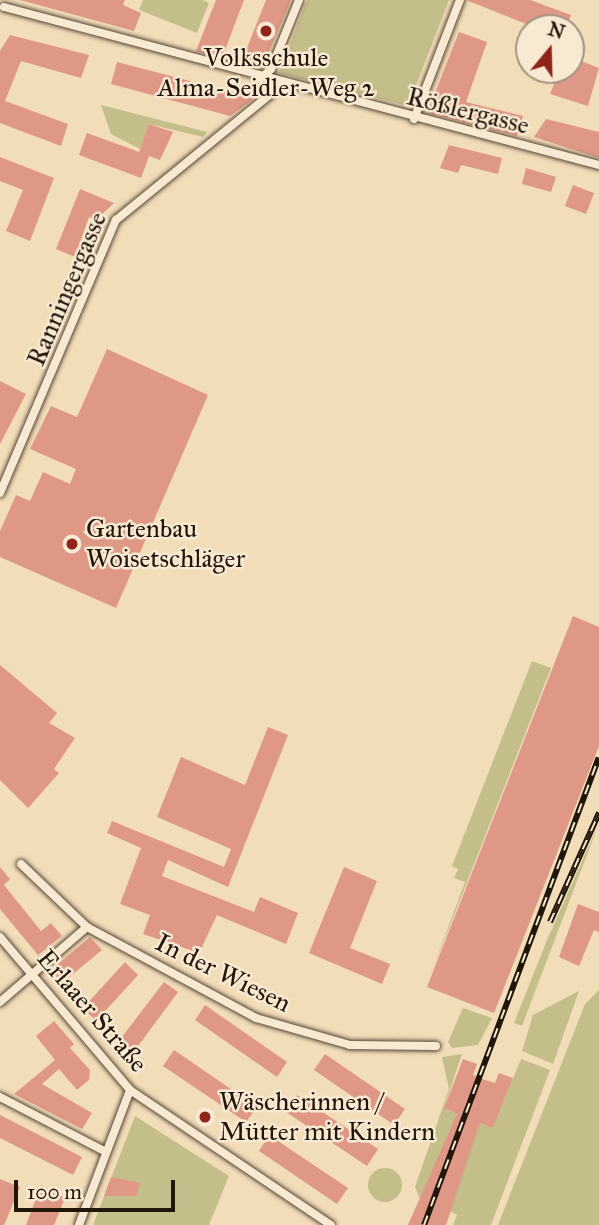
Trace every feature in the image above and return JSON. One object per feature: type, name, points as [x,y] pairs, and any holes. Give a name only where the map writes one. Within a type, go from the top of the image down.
[{"type":"street","points":[[260,79],[271,69],[299,0]]},
{"type":"street","points":[[414,119],[460,0]]},
{"type":"street","name":"Rößlergasse","points":[[3,6],[260,79],[599,165]]},
{"type":"street","name":"Ranningergasse","points":[[0,493],[116,220],[283,84]]},
{"type":"street","name":"In der Wiesen","points":[[21,863],[87,928],[264,1021],[350,1045],[436,1046]]},
{"type":"street","points":[[0,1002],[87,928]]},
{"type":"street","name":"Erlaaer Straße","points":[[0,937],[130,1090],[331,1225]]},
{"type":"street","points":[[79,1225],[130,1090]]},
{"type":"street","points":[[0,1097],[106,1152]]},
{"type":"shaded area","points":[[143,0],[203,0],[209,3],[197,33],[139,10]]},
{"type":"shaded area","points":[[307,0],[449,0],[408,106],[279,73]]},
{"type":"shaded area","points":[[101,105],[207,132],[203,137],[149,124],[140,149],[111,134]]},
{"type":"shaded area","points":[[532,661],[551,668],[429,979],[465,882],[454,878],[458,869],[452,866]]},
{"type":"shaded area","points":[[599,823],[522,1026],[514,1023],[547,940]]},
{"type":"shaded area","points":[[599,990],[599,1225],[498,1225],[585,1004]]},
{"type":"shaded area","points":[[579,991],[553,1064],[522,1051],[533,1015]]},
{"type":"shaded area","points":[[463,1008],[492,1018],[478,1045],[452,1048],[448,1042]]},
{"type":"shaded area","points":[[462,1054],[444,1108],[457,1114],[422,1204],[415,1187],[449,1089],[442,1057]]},
{"type":"shaded area","points":[[521,1059],[550,1070],[491,1225],[453,1225],[457,1215],[447,1210],[480,1123],[493,1127]]},
{"type":"shaded area","points":[[135,1116],[229,1176],[209,1225],[93,1225]]},
{"type":"shaded area","points":[[385,1168],[397,1173],[402,1185],[397,1197],[385,1202],[373,1197],[368,1185],[373,1173]]},
{"type":"building","points":[[20,0],[125,0],[123,5],[141,13],[134,31]]},
{"type":"building","points":[[216,0],[244,0],[222,58],[196,51]]},
{"type":"building","name":"Volksschule Alma-Seidler-Weg 2","points":[[266,0],[291,0],[262,68],[241,63]]},
{"type":"building","points":[[466,0],[530,0],[568,14],[515,14],[515,20]]},
{"type":"building","points":[[459,32],[487,42],[466,102],[523,116],[517,136],[427,113]]},
{"type":"building","points":[[10,35],[89,55],[81,78],[21,61],[5,101],[68,124],[61,146],[0,123],[0,51]]},
{"type":"building","points":[[117,62],[255,98],[230,116],[111,84]]},
{"type":"building","points":[[585,62],[599,68],[588,106],[550,94],[554,84],[585,84]]},
{"type":"building","points":[[546,119],[599,132],[599,158],[534,137]]},
{"type":"building","points":[[149,124],[173,132],[160,160],[149,156],[141,178],[79,155],[87,133],[139,152]]},
{"type":"building","points":[[449,145],[502,158],[498,174],[461,165],[458,173],[440,168]]},
{"type":"building","points":[[0,157],[54,178],[30,241],[6,231],[23,190],[0,181]]},
{"type":"building","points":[[526,168],[556,177],[551,192],[522,184]]},
{"type":"building","points":[[573,185],[594,193],[586,214],[565,206]]},
{"type":"building","points":[[80,189],[114,203],[96,220],[89,217],[75,257],[56,249]]},
{"type":"building","points":[[107,349],[208,395],[116,608],[0,557],[0,531],[16,495],[30,501],[43,472],[70,484],[76,469],[30,449],[51,406],[77,417]]},
{"type":"building","points":[[0,381],[26,394],[0,444]]},
{"type":"building","points":[[573,616],[599,627],[599,746],[494,1013],[427,987]]},
{"type":"building","points":[[0,665],[57,713],[49,723],[75,738],[54,769],[59,773],[28,808],[0,780]]},
{"type":"building","points":[[268,727],[288,735],[228,887],[168,860],[162,876],[254,912],[260,897],[298,913],[286,944],[217,915],[199,953],[143,934],[150,915],[120,904],[141,848],[107,833],[112,821],[224,867],[231,849],[157,817],[181,757],[245,785]]},
{"type":"building","points":[[0,867],[10,879],[4,885],[41,931],[51,923],[62,936],[38,955],[0,909]]},
{"type":"building","points":[[344,867],[377,881],[350,948],[390,964],[382,984],[309,953]]},
{"type":"building","points":[[578,904],[599,912],[599,932],[594,930],[579,966],[559,957]]},
{"type":"building","points":[[90,937],[102,950],[62,983],[51,970]]},
{"type":"building","points":[[125,962],[138,975],[96,1021],[83,1008]]},
{"type":"building","points":[[164,982],[178,992],[130,1057],[115,1046]]},
{"type":"building","points":[[205,1005],[287,1062],[277,1077],[195,1020]]},
{"type":"building","points":[[54,1021],[74,1044],[70,1048],[90,1070],[89,1080],[77,1090],[59,1069],[42,1084],[92,1113],[82,1129],[14,1094],[55,1060],[36,1036]]},
{"type":"building","points":[[174,1050],[257,1107],[246,1122],[163,1066]]},
{"type":"building","points":[[325,1054],[405,1109],[394,1125],[314,1070]]},
{"type":"building","points":[[463,1059],[477,1064],[473,1075],[479,1078],[495,1083],[499,1073],[513,1078],[493,1128],[480,1123],[446,1225],[408,1225],[457,1114],[444,1108]]},
{"type":"building","points":[[297,1095],[378,1149],[367,1166],[286,1112]]},
{"type":"building","points":[[0,1115],[82,1157],[73,1175],[0,1138]]},
{"type":"building","points":[[269,1135],[348,1188],[337,1204],[259,1151]]},
{"type":"building","points":[[111,1177],[140,1183],[136,1196],[104,1196]]},
{"type":"building","points":[[0,1179],[20,1187],[4,1225],[0,1225]]},
{"type":"building","points":[[41,1185],[65,1198],[54,1225],[26,1225]]},
{"type":"railway","points":[[424,1225],[599,758]]},
{"type":"railway","points":[[550,922],[599,813]]},
{"type":"place","name":"Volksschule Alma-Seidler-Weg 2","points":[[266,31]]},
{"type":"place","name":"Gartenbau Woisetschläger","points":[[72,544]]},
{"type":"place","name":"Wäscherinnen / Mütter mit Kindern","points":[[205,1117]]}]
